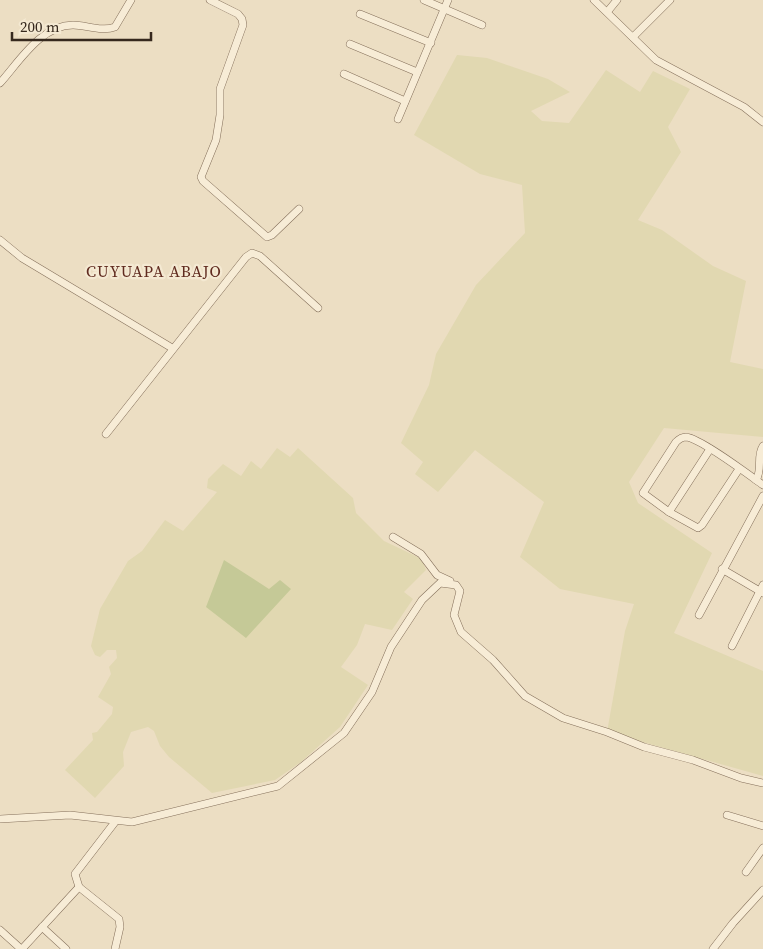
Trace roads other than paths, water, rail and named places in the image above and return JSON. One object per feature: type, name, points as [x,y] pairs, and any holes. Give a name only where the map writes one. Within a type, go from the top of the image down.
[{"type":"street","points":[[0,83],[49,32],[70,25],[111,29],[118,24],[132,0]]},
{"type":"street","points":[[210,0],[238,14],[242,19],[242,25],[220,90],[220,115],[216,140],[201,177],[203,182],[268,237],[299,210]]},
{"type":"street","points":[[424,0],[482,25]]},
{"type":"street","points":[[398,119],[448,0]]},
{"type":"street","points":[[594,0],[608,11],[662,64],[744,107],[763,122]]},
{"type":"street","points":[[608,11],[617,0]]},
{"type":"street","points":[[633,37],[670,0]]},
{"type":"street","points":[[360,14],[394,30],[431,43]]},
{"type":"street","points":[[350,44],[417,72]]},
{"type":"street","points":[[344,74],[405,101]]},
{"type":"street","points":[[0,240],[22,258],[172,348]]},
{"type":"street","points":[[106,434],[172,348],[246,257],[252,253],[260,256],[318,308]]},
{"type":"street","points":[[739,469],[698,528],[670,512],[643,493],[681,438],[694,439],[760,482]]},
{"type":"street","points":[[760,482],[760,452],[763,446]]},
{"type":"street","points":[[670,512],[710,449]]},
{"type":"street","points":[[699,615],[722,569],[763,496]]},
{"type":"street","points":[[393,537],[421,554],[437,575],[452,583],[460,591],[454,616],[463,635],[493,660],[525,696],[563,718],[607,732],[644,747],[694,760],[742,778],[763,783]]},
{"type":"street","points":[[722,569],[762,590],[732,646]]},
{"type":"street","points":[[0,819],[70,815],[115,822],[142,820],[244,792],[270,788],[285,781],[344,733],[372,692],[391,647],[417,607],[436,586],[452,583]]},
{"type":"street","points":[[727,815],[763,826]]},
{"type":"street","points":[[115,822],[78,867],[76,874],[79,887],[119,919],[120,927],[115,949]]},
{"type":"street","points":[[746,872],[763,848]]},
{"type":"street","points":[[0,930],[21,949],[79,887]]},
{"type":"street","points":[[714,949],[733,923],[763,890]]},
{"type":"street","points":[[42,927],[66,949]]},
{"type":"district","name":"CUYUAPA ABAJO","points":[[154,271]]}]
